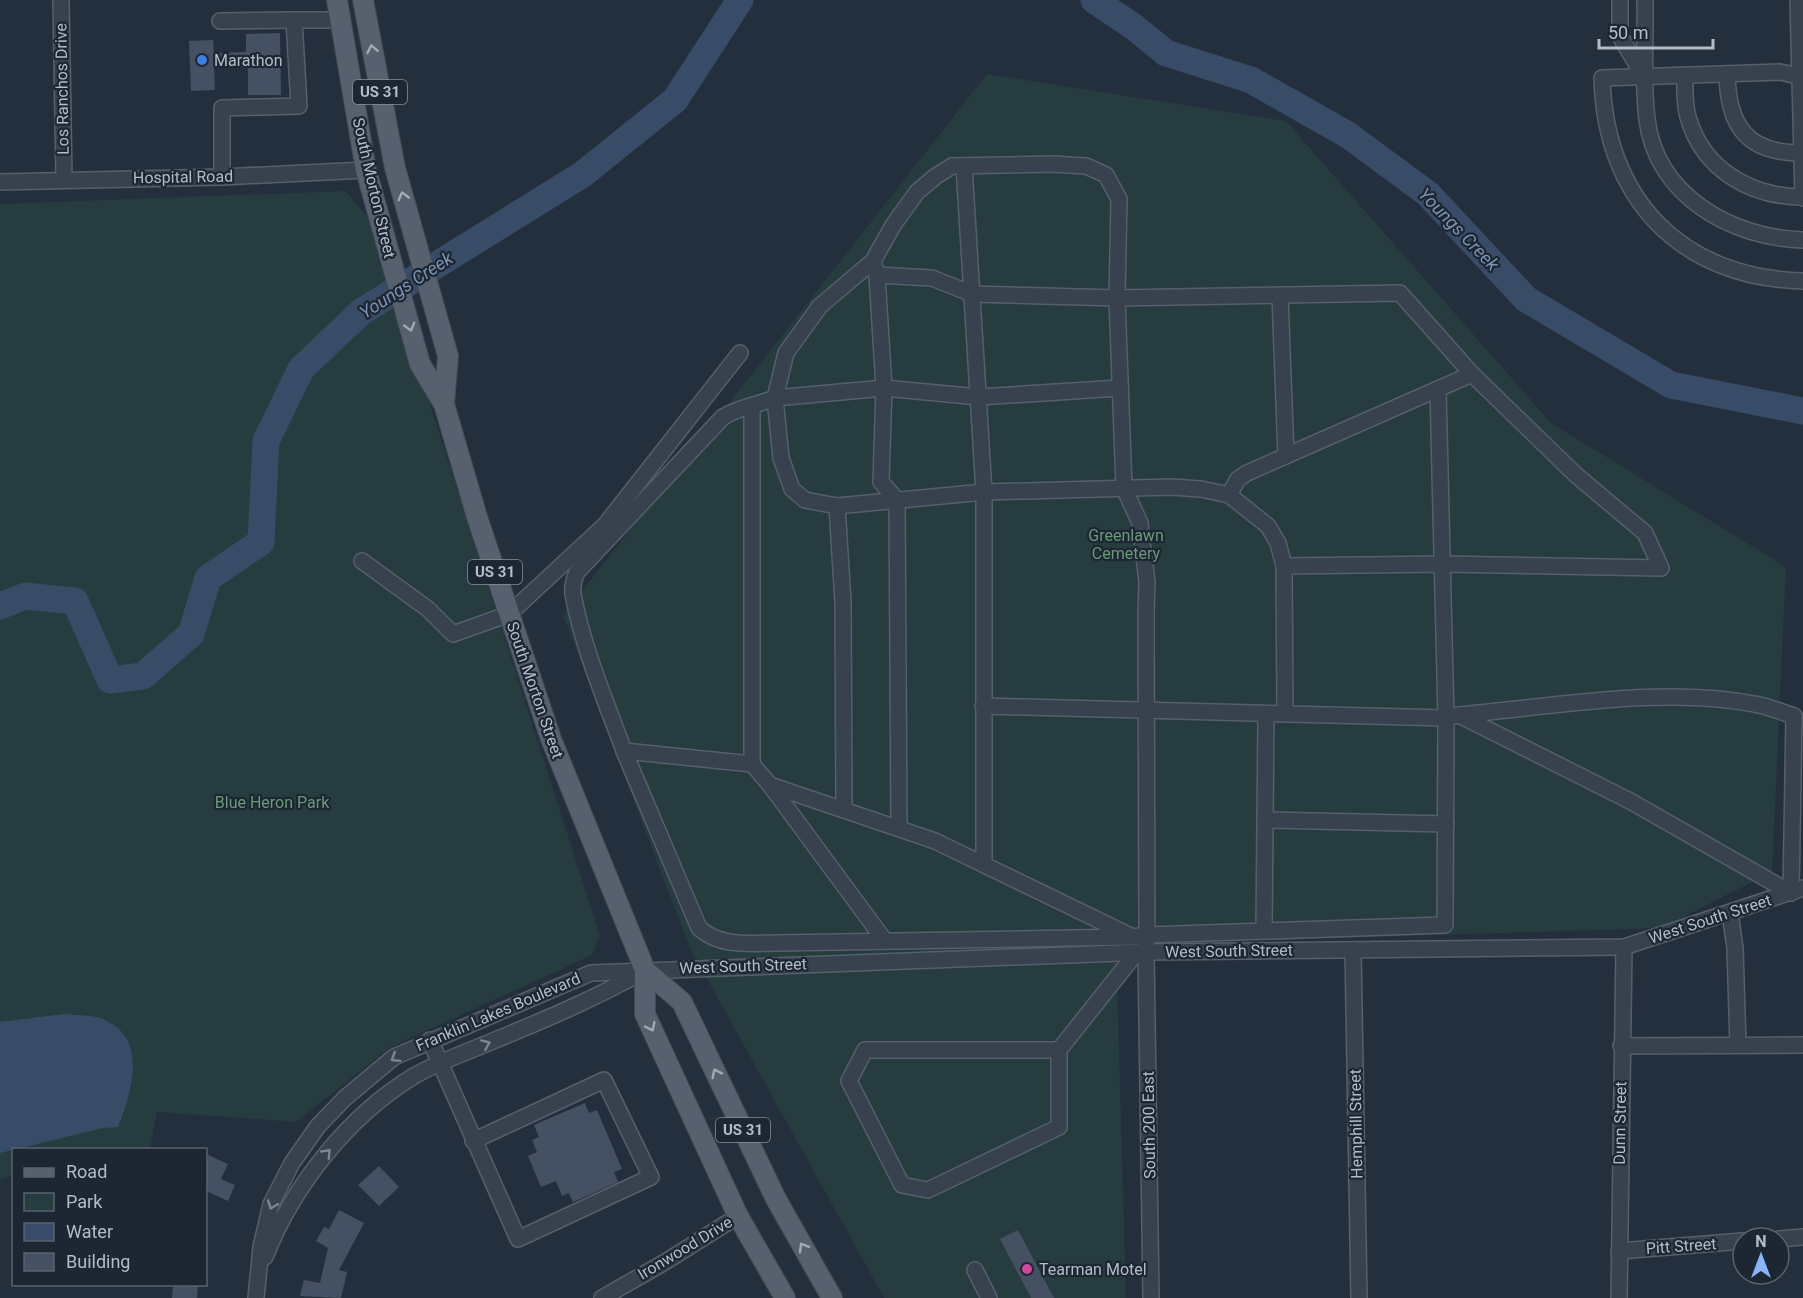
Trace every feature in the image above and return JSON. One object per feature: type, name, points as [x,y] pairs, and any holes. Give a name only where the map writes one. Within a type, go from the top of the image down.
[{"type":"main road","name":"South Morton Street","points":[[337,0],[366,170],[420,363],[444,404],[477,517],[570,790],[645,970]]},
{"type":"main road","name":"South Morton Street","points":[[363,0],[395,168],[448,356],[444,404]]},
{"type":"main road","points":[[366,170],[395,168]]},
{"type":"main road","name":"US 31","points":[[645,970],[645,1014],[738,1216],[785,1298]]},
{"type":"main road","name":"US 31","points":[[645,970],[682,1002],[776,1199],[832,1298]]},
{"type":"street","name":"Los Ranchos Drive","points":[[61,0],[64,179]]},
{"type":"street","points":[[1620,0],[1620,36],[1644,77]]},
{"type":"street","points":[[1645,0],[1644,77],[1647,121],[1653,144],[1663,165],[1688,197],[1720,220],[1744,231],[1768,237],[1803,240]]},
{"type":"street","points":[[1685,75],[1688,117],[1704,151],[1716,166],[1743,184],[1761,192],[1803,198],[1798,0]]},
{"type":"street","points":[[222,177],[222,108],[299,106],[294,20]]},
{"type":"street","points":[[220,21],[340,20]]},
{"type":"street","points":[[1801,77],[1780,72],[1602,78],[1606,132],[1617,165],[1636,198],[1678,242],[1738,272],[1771,279],[1803,281]]},
{"type":"street","points":[[1727,74],[1729,107],[1744,133],[1759,145],[1780,152],[1801,153]]},
{"type":"street","points":[[898,828],[897,500],[881,482],[884,388],[875,268],[894,224],[917,192],[952,166],[1086,166],[1106,175],[1119,199],[1117,298],[1124,488]]},
{"type":"street","points":[[964,166],[984,492],[984,864]]},
{"type":"street","name":"Hospital Road","points":[[0,182],[222,177],[366,170]]},
{"type":"street","points":[[1284,566],[1443,564],[1661,568],[1645,533],[1576,475],[1472,374],[1400,293],[1117,298],[972,294],[932,278],[875,268],[820,306],[786,353],[775,398],[781,458],[792,489],[805,500],[837,506],[984,492],[1171,487],[1229,495],[1268,526],[1278,543],[1284,566],[1285,714]]},
{"type":"street","points":[[1280,295],[1286,456]]},
{"type":"street","points":[[362,561],[428,609],[453,634],[509,614],[605,525],[740,353]]},
{"type":"street","points":[[1229,495],[1238,479],[1247,473],[1472,374]]},
{"type":"street","points":[[1120,388],[979,397],[884,388],[775,398],[738,408],[723,417],[577,572],[574,578],[573,594],[597,676],[624,751],[699,928],[710,938],[730,943],[885,940],[1141,944],[1264,931],[1445,925],[1446,824],[1452,716],[1443,564],[1438,389]]},
{"type":"street","points":[[752,406],[752,764],[885,940]]},
{"type":"street","name":"South 200 East","points":[[1124,488],[1140,523],[1147,582],[1141,944],[1151,1298]]},
{"type":"street","points":[[837,506],[843,602],[844,809]]},
{"type":"street","points":[[983,706],[1266,714],[1452,716],[1656,698],[1727,700],[1798,710],[1797,891],[1630,801],[1452,716]]},
{"type":"street","points":[[1264,931],[1266,714]]},
{"type":"street","points":[[624,751],[752,764]]},
{"type":"street","points":[[770,785],[898,828],[984,864],[1141,944]]},
{"type":"street","points":[[1265,819],[1446,824]]},
{"type":"street","name":"West South Street","points":[[645,970],[1141,944],[1353,950],[1624,947],[1797,891]]},
{"type":"street","points":[[1730,913],[1735,948],[1738,1045]]},
{"type":"street","points":[[1059,1050],[865,1050],[849,1081],[902,1185],[928,1190],[1059,1127],[1059,1050],[1141,944]]},
{"type":"street","name":"Dunn Street","points":[[1619,1298],[1624,947]]},
{"type":"street","name":"Hemphill Street","points":[[1353,950],[1359,1298]]},
{"type":"street","name":"Franklin Lakes Boulevard","points":[[256,1298],[261,1247],[271,1204],[292,1162],[318,1126],[345,1098],[394,1057],[430,1040],[591,973],[645,970]]},
{"type":"street","name":"Franklin Lakes Boulevard","points":[[257,1276],[291,1202],[320,1158],[394,1091],[413,1077],[440,1063],[596,998],[645,970]]},
{"type":"street","points":[[514,1006],[523,1029]]},
{"type":"street","points":[[430,1040],[473,1141],[518,1239],[651,1177],[604,1080],[473,1141]]},
{"type":"street","points":[[1621,1046],[1803,1045]]},
{"type":"street","name":"Ironwood Drive","points":[[602,1298],[738,1216]]},
{"type":"street","name":"Pitt Street","points":[[1619,1251],[1731,1242]]},
{"type":"street","points":[[975,1270],[989,1298]]},
{"type":"green space","name":"Greenlawn Cemetery","points":[[987,74],[1286,121],[1551,423],[1786,567],[1772,872],[1661,928],[1116,945],[1126,1298],[884,1298],[690,948],[563,615]]},
{"type":"green space","name":"Blue Heron Park","points":[[345,191],[371,220],[600,936],[592,955],[391,1047],[296,1122],[157,1112],[150,1148],[12,1148],[12,1176],[0,1180],[0,204]]},
{"type":"water","points":[[64,1014],[101,1018],[119,1029],[127,1040],[132,1054],[133,1068],[128,1099],[118,1127],[103,1128],[21,1148],[12,1148],[12,1150],[0,1153],[0,1022]]},
{"type":"building","name":"Marathon","points":[[280,33],[281,95],[248,95],[248,67],[214,68],[215,90],[191,91],[189,41],[213,40],[214,53],[246,52],[246,34]]},
{"type":"building","points":[[585,1103],[589,1113],[597,1110],[622,1169],[614,1172],[618,1182],[573,1202],[569,1193],[562,1196],[556,1181],[541,1187],[528,1156],[537,1152],[532,1140],[539,1137],[534,1125]]},
{"type":"building","points":[[207,1154],[228,1164],[221,1179],[235,1185],[228,1201],[207,1191]]},
{"type":"building","points":[[379,1166],[399,1187],[379,1206],[358,1185]]},
{"type":"building","points":[[339,1210],[364,1223],[339,1270],[347,1272],[341,1298],[300,1296],[304,1280],[320,1283],[328,1248],[316,1241],[324,1227],[329,1229]]},
{"type":"building","name":"Tearman Motel","points":[[1018,1230],[1054,1298],[1031,1298],[1000,1239]]},
{"type":"building","points":[[173,1286],[198,1286],[197,1298],[172,1298]]},
{"type":"waterway","name":"Youngs Creek","points":[[0,606],[25,596],[75,601],[110,680],[143,676],[191,634],[208,578],[261,542],[266,441],[301,369],[361,312],[583,174],[675,100],[740,0]]},
{"type":"waterway","name":"Youngs Creek","points":[[1094,0],[1134,27],[1166,53],[1251,80],[1348,135],[1428,194],[1526,299],[1671,385],[1803,411]]},
{"type":"place","name":"Marathon","points":[[202,60]]},
{"type":"place","name":"Tearman Motel","points":[[1027,1269]]}]
